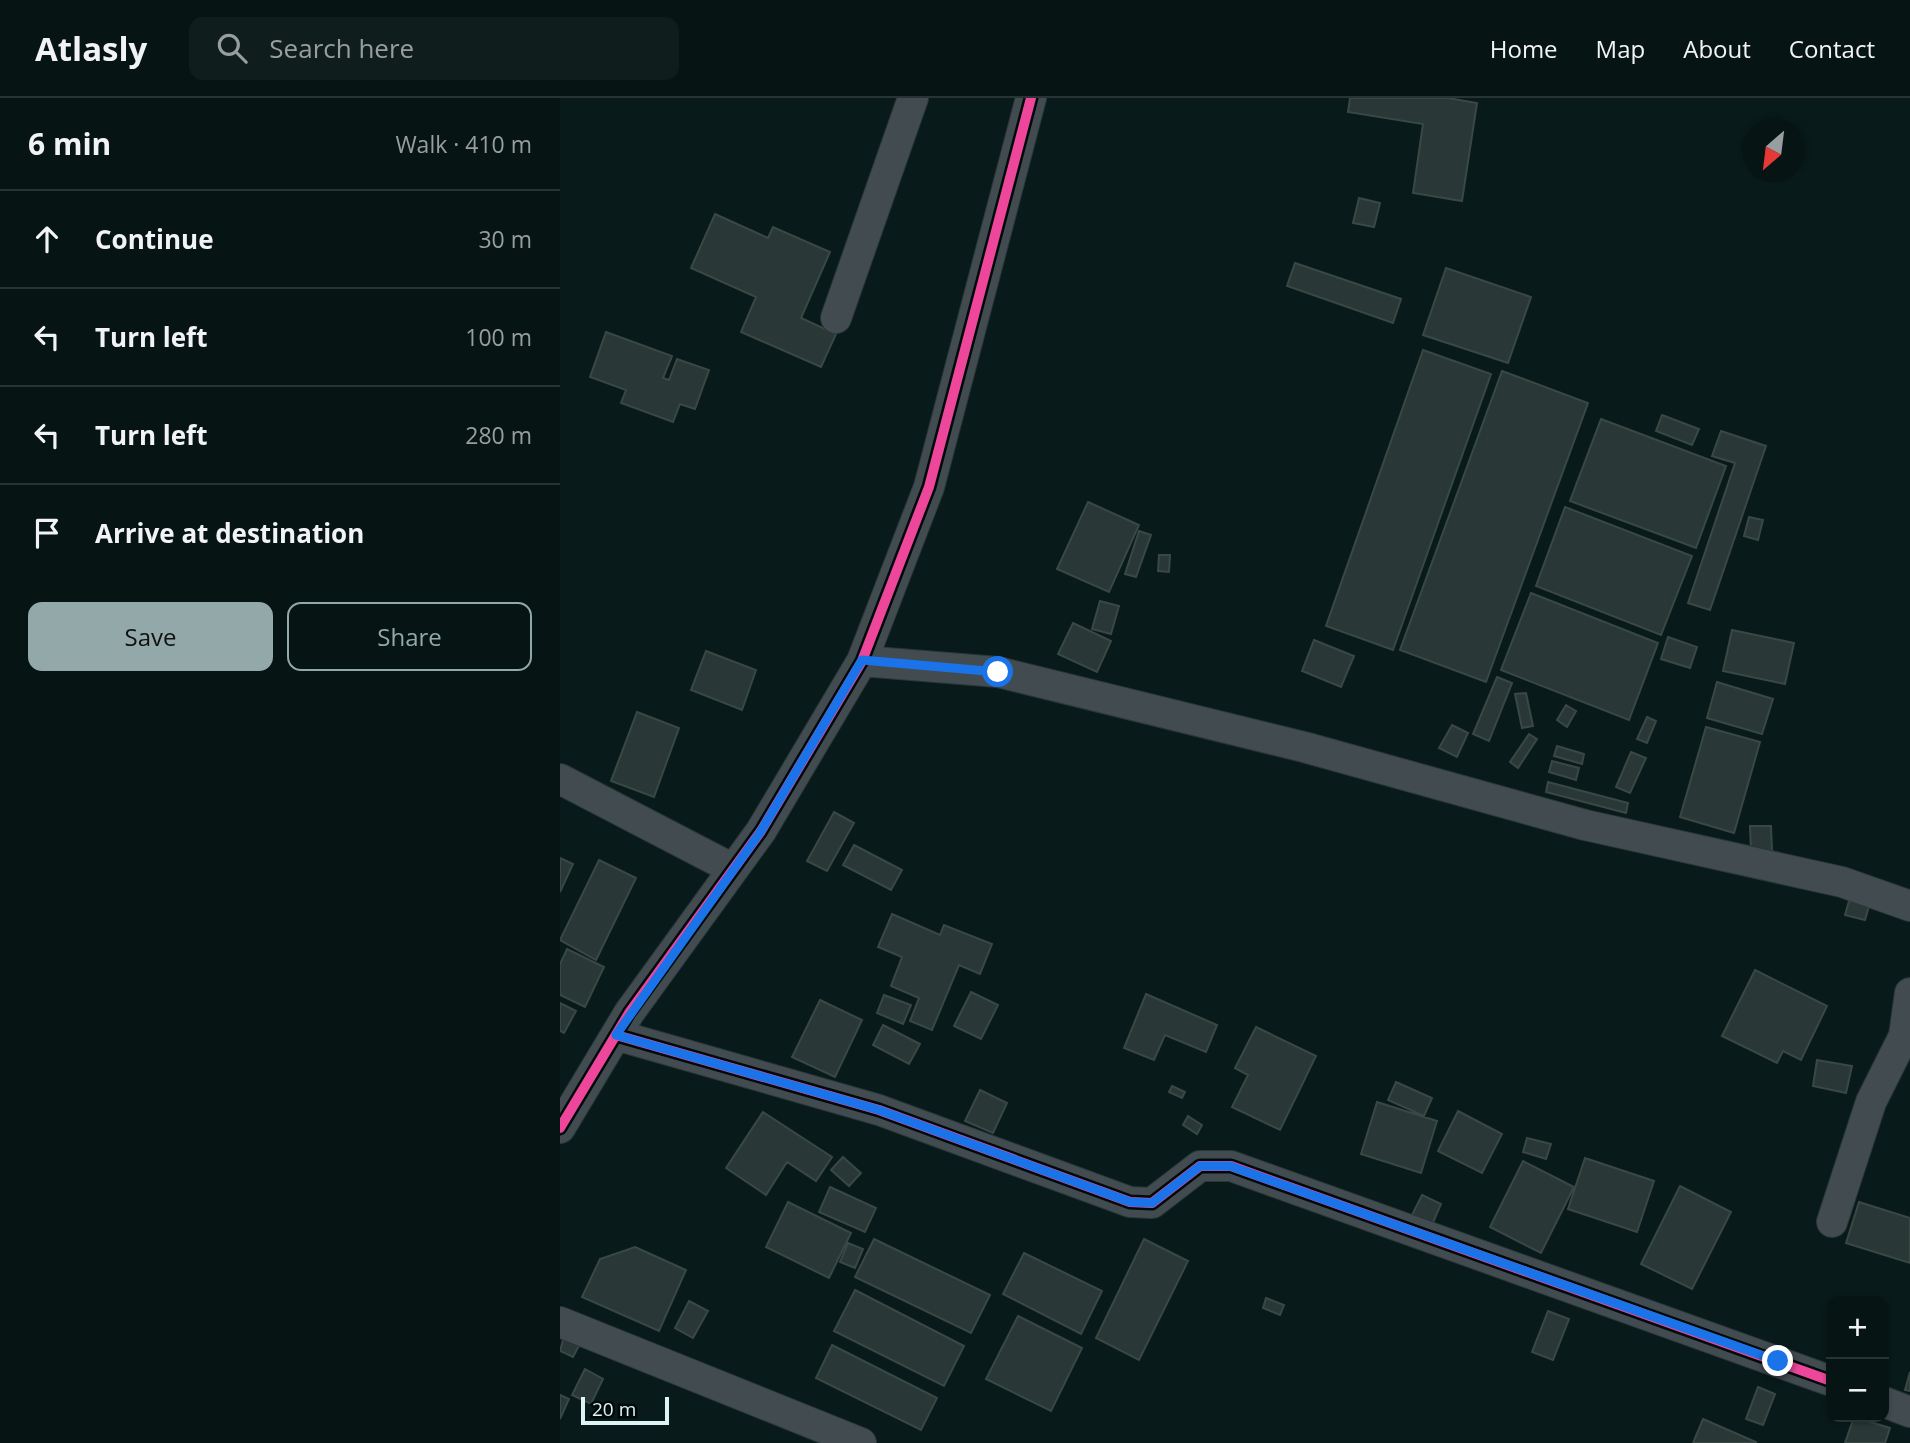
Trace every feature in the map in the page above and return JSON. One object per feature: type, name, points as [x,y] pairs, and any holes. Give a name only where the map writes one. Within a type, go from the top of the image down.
[{"type":"street","points":[[836,318],[913,98]]},
{"type":"street","points":[[560,1128],[616,1035],[761,831],[862,660],[929,487],[1031,98]]},
{"type":"street","points":[[862,660],[998,672],[1304,747],[1585,825],[1843,882],[1910,906]]},
{"type":"street","points":[[560,779],[733,870]]},
{"type":"street","points":[[1832,1222],[1871,1102],[1904,1036],[1910,993]]},
{"type":"street","points":[[616,1035],[879,1110],[1130,1202],[1152,1203],[1200,1166],[1230,1166],[1826,1379]]},
{"type":"street","points":[[560,1322],[861,1443]]},
{"type":"street","points":[[1889,1404],[1910,1412]]},
{"type":"building","points":[[1350,98],[1448,98],[1477,103],[1462,201],[1413,193],[1423,124],[1348,112]]},
{"type":"building","points":[[1359,198],[1380,203],[1374,227],[1353,223]]},
{"type":"building","points":[[715,214],[768,238],[773,227],[830,252],[801,318],[836,334],[821,367],[741,332],[756,297],[691,268]]},
{"type":"building","points":[[1295,263],[1401,299],[1393,323],[1287,286]]},
{"type":"building","points":[[1446,268],[1531,297],[1508,363],[1423,335]]},
{"type":"building","points":[[606,332],[672,356],[663,378],[669,380],[677,359],[709,370],[695,409],[680,404],[673,422],[621,403],[626,390],[590,377]]},
{"type":"building","points":[[1423,350],[1491,374],[1393,650],[1326,626]]},
{"type":"building","points":[[1502,371],[1588,403],[1486,682],[1400,650]]},
{"type":"building","points":[[1662,415],[1699,429],[1692,445],[1656,431]]},
{"type":"building","points":[[1601,419],[1726,466],[1696,548],[1570,501]]},
{"type":"building","points":[[1721,431],[1766,446],[1710,610],[1688,603],[1735,463],[1712,456]]},
{"type":"building","points":[[1088,502],[1139,525],[1109,592],[1057,569]]},
{"type":"building","points":[[1565,507],[1692,556],[1661,635],[1536,586]]},
{"type":"building","points":[[1749,517],[1763,520],[1758,540],[1744,536]]},
{"type":"building","points":[[1139,531],[1151,535],[1136,577],[1125,574]]},
{"type":"building","points":[[1159,555],[1170,555],[1169,572],[1158,571]]},
{"type":"building","points":[[1531,593],[1658,643],[1629,720],[1501,670]]},
{"type":"building","points":[[1100,601],[1119,606],[1111,634],[1092,629]]},
{"type":"building","points":[[1073,623],[1111,641],[1097,672],[1058,654]]},
{"type":"building","points":[[1732,630],[1794,643],[1785,684],[1723,671]]},
{"type":"building","points":[[1668,637],[1697,647],[1690,668],[1661,659]]},
{"type":"building","points":[[1314,640],[1354,656],[1341,687],[1302,671]]},
{"type":"building","points":[[706,651],[756,670],[742,710],[691,690]]},
{"type":"building","points":[[1497,677],[1512,683],[1489,741],[1473,734]]},
{"type":"building","points":[[1717,682],[1773,699],[1762,734],[1707,718]]},
{"type":"building","points":[[1526,693],[1533,726],[1522,728],[1515,694]]},
{"type":"building","points":[[1566,705],[1576,711],[1567,727],[1557,720]]},
{"type":"building","points":[[637,712],[679,728],[654,797],[611,781]]},
{"type":"building","points":[[1647,717],[1656,721],[1647,743],[1637,739]]},
{"type":"building","points":[[1452,725],[1468,733],[1457,757],[1439,748]]},
{"type":"building","points":[[1706,727],[1760,742],[1734,833],[1680,817]]},
{"type":"building","points":[[1529,734],[1537,739],[1518,768],[1510,762]]},
{"type":"building","points":[[1557,746],[1584,754],[1582,764],[1554,756]]},
{"type":"building","points":[[1631,752],[1646,758],[1630,793],[1616,787]]},
{"type":"building","points":[[1552,761],[1579,768],[1576,780],[1549,772]]},
{"type":"building","points":[[1548,782],[1628,803],[1626,813],[1546,792]]},
{"type":"building","points":[[834,812],[854,823],[827,871],[807,861]]},
{"type":"building","points":[[1750,826],[1771,826],[1772,851],[1751,852]]},
{"type":"building","points":[[854,845],[902,870],[891,890],[843,865]]},
{"type":"building","points":[[560,858],[573,864],[560,892]]},
{"type":"building","points":[[599,860],[636,878],[596,960],[560,940]]},
{"type":"building","points":[[1849,901],[1869,906],[1865,920],[1845,915]]},
{"type":"building","points":[[892,914],[940,935],[944,925],[992,944],[980,974],[959,965],[932,1030],[910,1021],[919,998],[891,986],[902,957],[878,947]]},
{"type":"building","points":[[567,949],[604,967],[585,1007],[560,995],[560,964]]},
{"type":"building","points":[[1755,970],[1827,1006],[1801,1060],[1783,1051],[1777,1063],[1722,1036]]},
{"type":"building","points":[[971,992],[998,1005],[981,1039],[954,1026]]},
{"type":"building","points":[[1146,994],[1217,1025],[1206,1052],[1165,1035],[1154,1060],[1124,1048]]},
{"type":"building","points":[[884,995],[911,1005],[903,1024],[877,1013]]},
{"type":"building","points":[[820,1000],[862,1020],[835,1077],[792,1057]]},
{"type":"building","points":[[560,1003],[576,1011],[564,1033],[560,1031]]},
{"type":"building","points":[[883,1025],[920,1044],[909,1064],[873,1045]]},
{"type":"building","points":[[1256,1027],[1316,1056],[1280,1130],[1232,1107],[1248,1075],[1235,1068]]},
{"type":"building","points":[[1817,1060],[1852,1066],[1846,1093],[1813,1086]]},
{"type":"building","points":[[1396,1082],[1432,1098],[1424,1116],[1388,1100]]},
{"type":"building","points":[[1172,1086],[1185,1092],[1182,1098],[1169,1092]]},
{"type":"building","points":[[980,1090],[1007,1103],[993,1133],[965,1121]]},
{"type":"building","points":[[1377,1102],[1437,1121],[1421,1173],[1361,1154]]},
{"type":"building","points":[[1458,1111],[1502,1134],[1482,1173],[1438,1151]]},
{"type":"building","points":[[763,1112],[832,1157],[816,1181],[787,1162],[766,1195],[726,1168]]},
{"type":"building","points":[[1188,1116],[1202,1125],[1197,1134],[1183,1125]]},
{"type":"building","points":[[1527,1138],[1551,1144],[1546,1159],[1523,1152]]},
{"type":"building","points":[[843,1157],[861,1173],[849,1186],[831,1170]]},
{"type":"building","points":[[1585,1158],[1654,1181],[1637,1232],[1568,1209]]},
{"type":"building","points":[[1523,1161],[1574,1187],[1541,1253],[1490,1227]]},
{"type":"building","points":[[1680,1186],[1731,1212],[1692,1289],[1641,1264]]},
{"type":"building","points":[[830,1187],[876,1208],[865,1232],[819,1212]]},
{"type":"building","points":[[1422,1195],[1441,1204],[1432,1225],[1412,1215]]},
{"type":"building","points":[[788,1202],[851,1233],[829,1278],[766,1247]]},
{"type":"building","points":[[1859,1202],[1910,1218],[1910,1263],[1846,1243]]},
{"type":"building","points":[[874,1239],[990,1295],[971,1333],[855,1277]]},
{"type":"building","points":[[1144,1239],[1188,1261],[1139,1360],[1096,1338]]},
{"type":"building","points":[[848,1243],[863,1249],[855,1268],[840,1262]]},
{"type":"building","points":[[635,1247],[686,1270],[659,1331],[582,1297],[600,1259]]},
{"type":"building","points":[[1024,1253],[1102,1291],[1081,1334],[1003,1294]]},
{"type":"building","points":[[855,1290],[964,1346],[944,1386],[834,1331]]},
{"type":"building","points":[[1266,1298],[1284,1305],[1280,1315],[1263,1308]]},
{"type":"building","points":[[689,1301],[708,1311],[693,1338],[675,1328]]},
{"type":"building","points":[[1548,1311],[1569,1319],[1553,1360],[1532,1352]]},
{"type":"building","points":[[1018,1316],[1082,1348],[1051,1411],[986,1379]]},
{"type":"building","points":[[565,1333],[581,1342],[573,1357],[560,1351]]},
{"type":"building","points":[[832,1345],[937,1398],[921,1430],[816,1378]]},
{"type":"building","points":[[585,1369],[603,1379],[591,1404],[572,1395]]},
{"type":"building","points":[[1910,1372],[1910,1391],[1905,1390]]},
{"type":"building","points":[[1758,1387],[1775,1394],[1763,1425],[1746,1419]]},
{"type":"building","points":[[560,1395],[569,1399],[560,1419]]},
{"type":"building","points":[[1703,1419],[1756,1442],[1693,1443]]},
{"type":"building","points":[[1852,1422],[1870,1422],[1890,1428],[1885,1443],[1845,1443]]},
{"type":"cycle path","points":[[560,1128],[629,1013],[761,831],[862,661],[929,487],[1031,98]]},
{"type":"cycle path","points":[[616,1035],[879,1110],[1130,1202],[1152,1203],[1200,1166],[1231,1166],[1826,1379]]},
{"type":"route","points":[[998,672],[862,660],[761,831],[629,1013],[616,1035],[879,1110],[1130,1202],[1152,1203],[1200,1166],[1230,1166],[1778,1361]]}]
